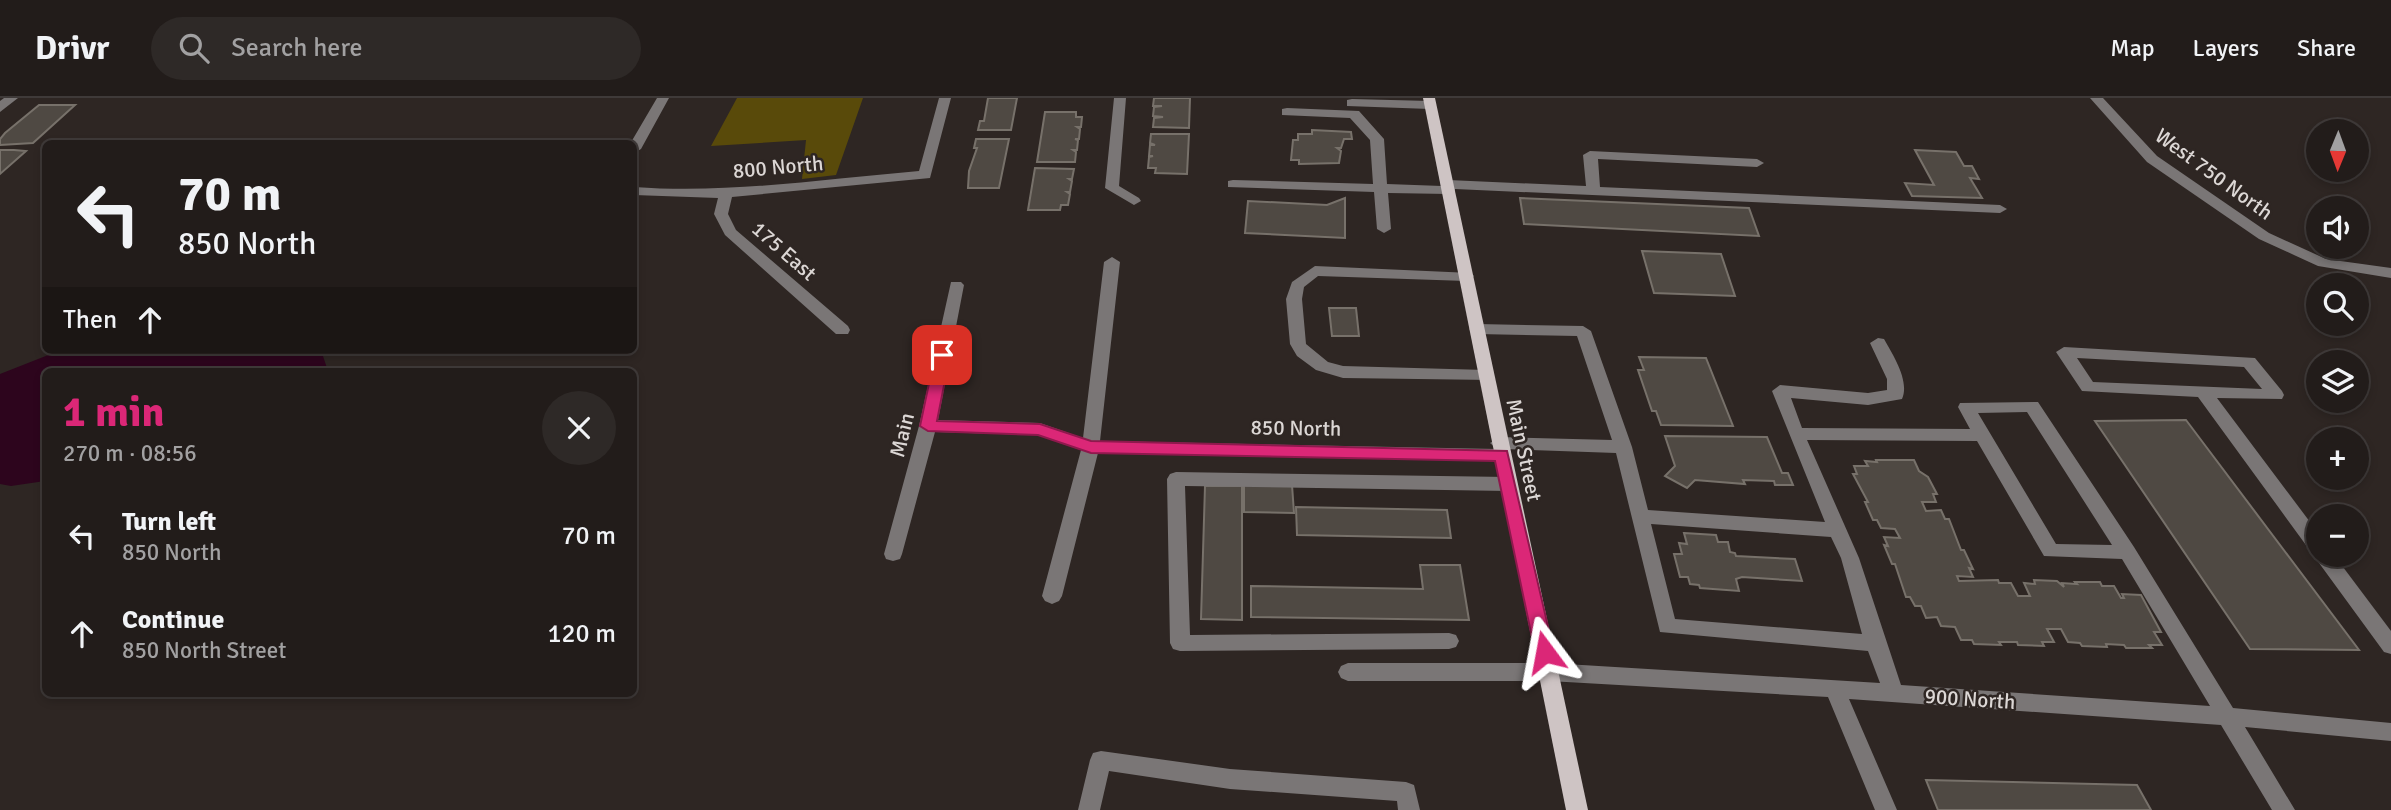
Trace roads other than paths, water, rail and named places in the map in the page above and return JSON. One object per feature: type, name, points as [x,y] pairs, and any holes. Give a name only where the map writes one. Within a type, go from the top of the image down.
[{"type":"main road","name":"Main Street","points":[[1429,102],[1577,810]]},
{"type":"street","points":[[0,108],[12,98]]},
{"type":"street","points":[[637,144],[663,98]]},
{"type":"street","name":"800 North","points":[[637,191],[658,194],[726,192],[925,175],[945,98]]},
{"type":"street","points":[[1120,98],[1112,188],[1134,201]]},
{"type":"street","name":"West 750 North","points":[[2096,98],[2152,159],[2264,236],[2323,263],[2391,273]]},
{"type":"street","points":[[1287,113],[1353,105],[1429,102]]},
{"type":"street","points":[[1353,105],[1377,139],[1384,229]]},
{"type":"street","points":[[1592,191],[1594,177],[1590,155],[1757,163]]},
{"type":"street","points":[[1233,184],[1381,189],[1448,187],[1592,191],[2000,209]]},
{"type":"street","name":"175 East","points":[[726,192],[721,214],[730,232],[842,330]]},
{"type":"street","points":[[1052,596],[1091,447],[1112,262]]},
{"type":"street","points":[[1466,276],[1315,271],[1297,285],[1294,294],[1298,344],[1303,352],[1318,363],[1335,371],[1486,376]]},
{"type":"street","name":"Main","points":[[893,554],[928,426],[956,285]]},
{"type":"street","points":[[1476,329],[1583,331],[1623,447],[1667,626],[1875,643]]},
{"type":"street","points":[[1878,343],[1895,379],[1896,395],[1868,399],[1780,391],[1850,558],[1875,643],[1894,694]]},
{"type":"street","points":[[2064,352],[2249,362],[2276,396],[2204,393],[2088,387],[2064,352]]},
{"type":"street","points":[[2204,393],[2306,530]]},
{"type":"street","points":[[2127,552],[2051,551],[1966,407],[2032,406],[2127,552],[2284,810]]},
{"type":"street","name":"850 North","points":[[928,426],[1040,429],[1091,447],[1623,447]]},
{"type":"street","points":[[1796,434],[1983,435]]},
{"type":"street","points":[[1448,641],[1180,643],[1176,479],[1508,484]]},
{"type":"street","points":[[1640,516],[1838,530]]},
{"type":"street","points":[[2333,567],[2391,646]]},
{"type":"street","points":[[1376,642],[1379,672]]},
{"type":"street","name":"900 North","points":[[1348,672],[1549,672],[1835,688],[2226,716],[2391,732]]},
{"type":"street","points":[[1835,688],[1886,810]]},
{"type":"street","points":[[1089,810],[1101,761],[1230,779],[1406,792],[1409,810]]}]
